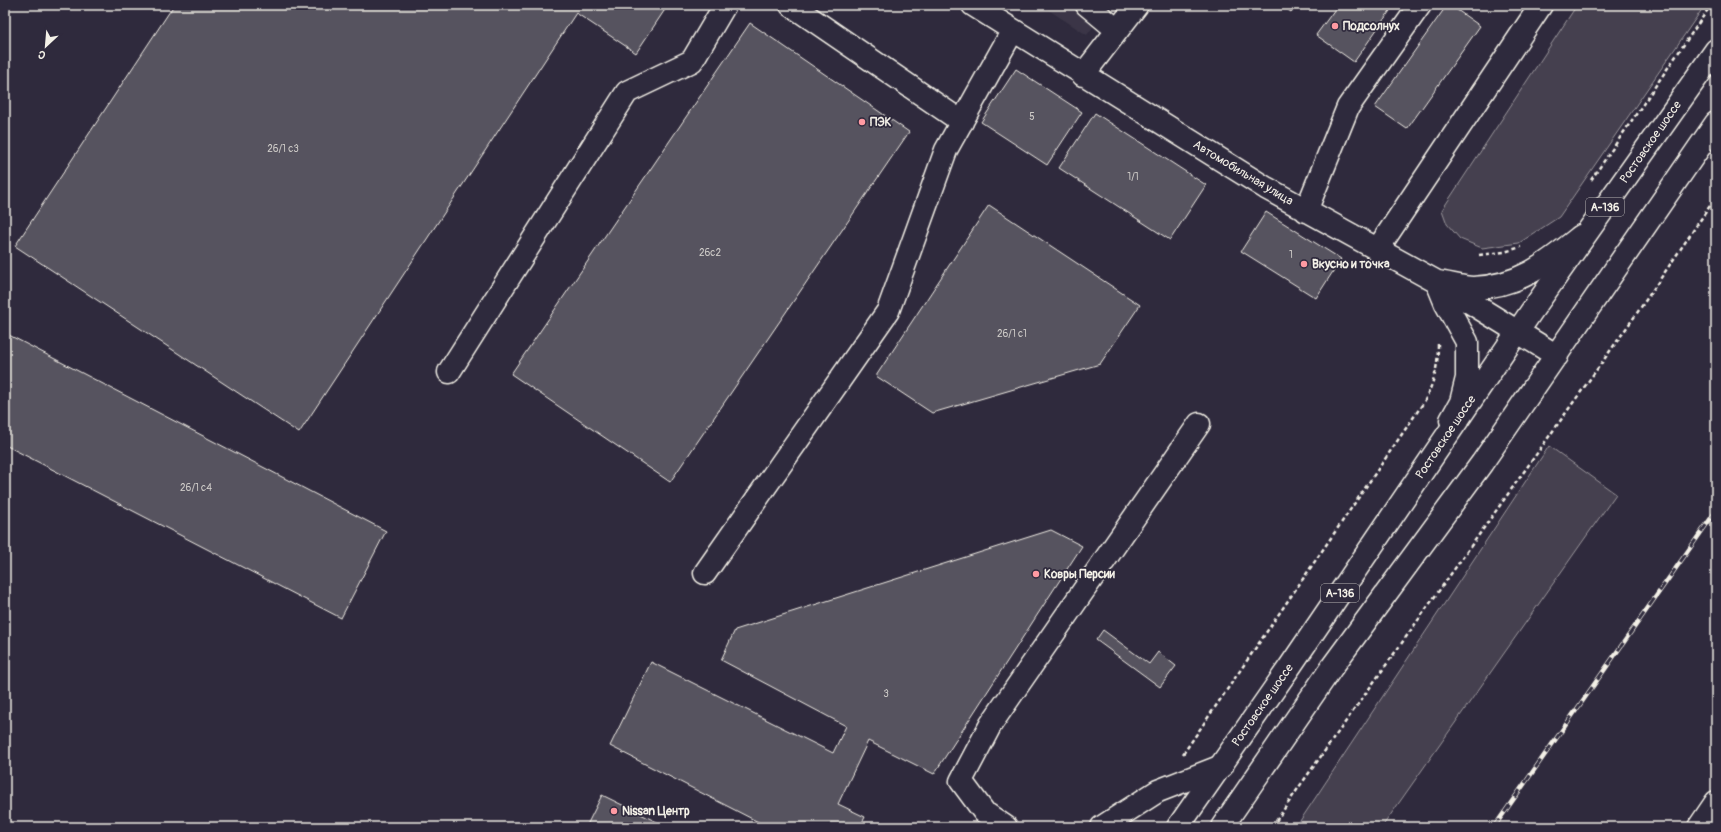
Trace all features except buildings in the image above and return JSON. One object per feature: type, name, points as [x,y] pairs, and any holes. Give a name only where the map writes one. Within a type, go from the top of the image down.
[{"type":"main road","points":[[449,372],[627,92],[692,61],[725,5]]},
{"type":"main road","points":[[791,5],[962,122]]},
{"type":"main road","name":"Автомобильная улица","points":[[973,5],[1083,74],[1262,193],[1306,211],[1437,282],[1557,356]]},
{"type":"main road","points":[[1087,5],[1117,30]]},
{"type":"main road","points":[[1083,74],[1136,5]]},
{"type":"main road","points":[[1306,211],[1348,107],[1420,5]]},
{"type":"main road","points":[[1377,250],[1541,5]]},
{"type":"main road","points":[[705,573],[888,311],[946,150],[1013,30]]},
{"type":"main road","name":"Ростовское шоссе","points":[[1178,827],[1222,766],[1518,332],[1716,50]]},
{"type":"main road","name":"А-136","points":[[1222,827],[1332,667],[1482,463],[1716,123]]},
{"type":"main road","points":[[1437,282],[1471,288],[1499,285],[1529,275],[1558,255],[1588,231]]},
{"type":"main road","points":[[1435,453],[1461,402],[1467,378],[1467,342],[1446,304],[1437,282]]},
{"type":"main road","points":[[1006,827],[984,812],[961,781],[991,724],[1199,424]]},
{"type":"main road","points":[[1102,827],[1158,791],[1222,766]]},
{"type":"main road","points":[[1699,827],[1716,802]]},
{"type":"path","points":[[1588,186],[1711,5]]},
{"type":"path","points":[[1272,827],[1635,316],[1716,197]]},
{"type":"path","points":[[1479,255],[1504,252],[1524,246]]},
{"type":"path","points":[[1180,758],[1424,402],[1434,382],[1438,363],[1438,335]]},
{"type":"shaded area","points":[[1041,5],[1109,5],[1087,35]]},
{"type":"shaded area","points":[[1577,5],[1705,5],[1559,217],[1519,243],[1482,248],[1460,239],[1447,224],[1442,210]]},
{"type":"shaded area","points":[[1549,446],[1616,494],[1382,827],[1296,827]]},
{"type":"railway","points":[[1494,827],[1716,511]]},
{"type":"place","name":"Подсолнух","points":[[1335,26]]},
{"type":"place","name":"ПЭК","points":[[862,122]]},
{"type":"place","name":"Вкусно и точка","points":[[1304,264]]},
{"type":"place","name":"Ковры Персии","points":[[1036,574]]},
{"type":"place","name":"Nissan Центр","points":[[614,811]]}]
